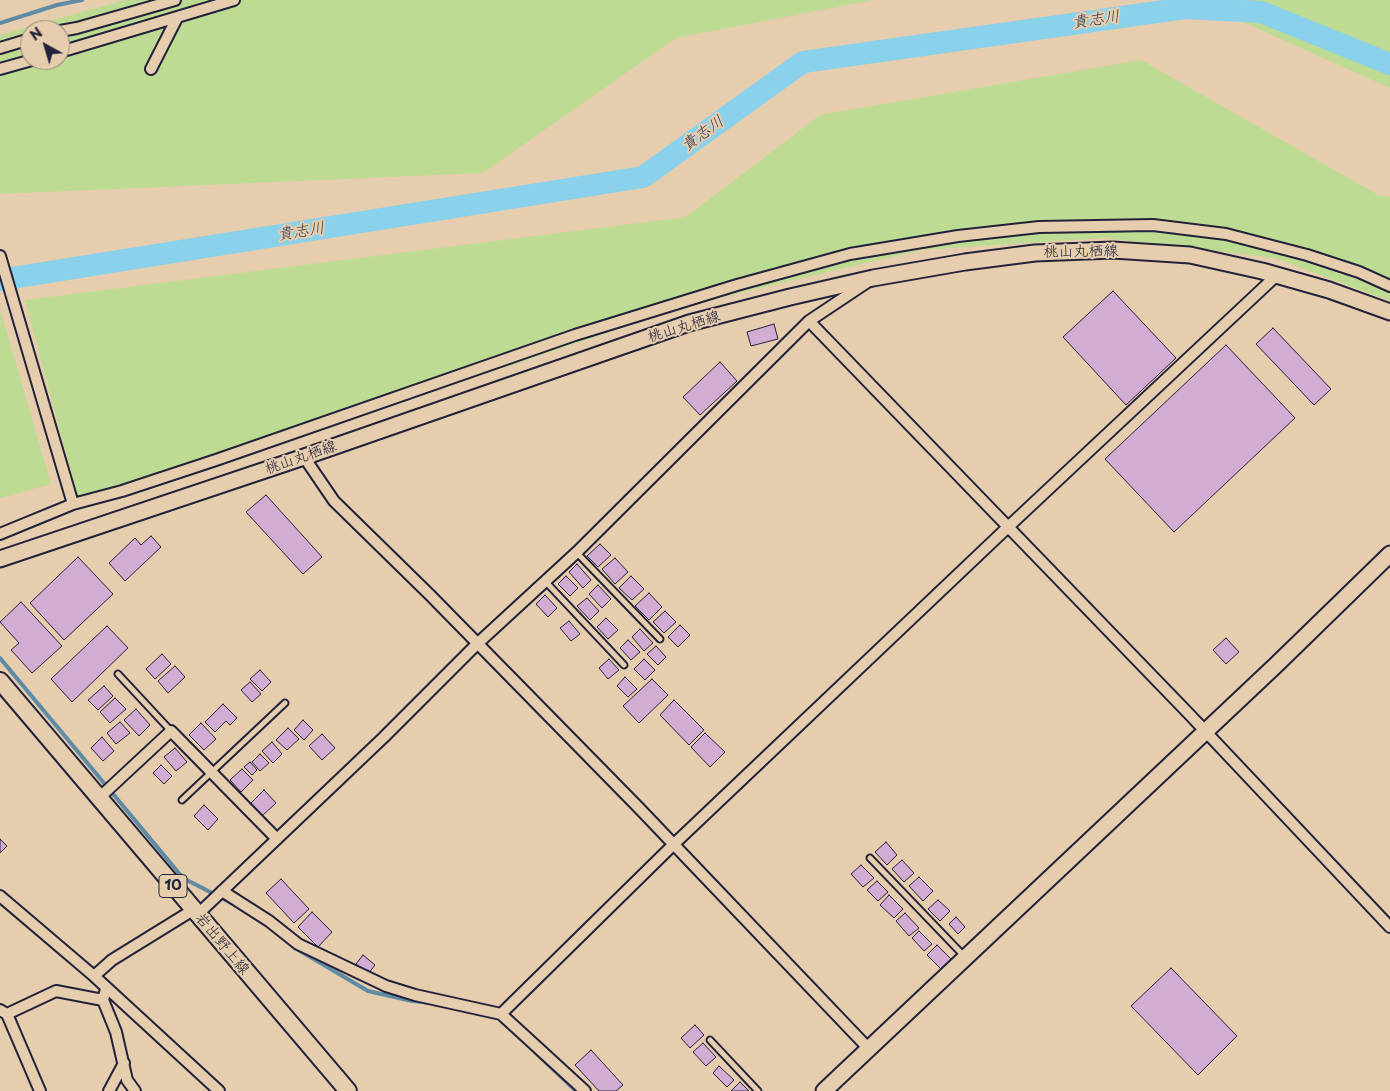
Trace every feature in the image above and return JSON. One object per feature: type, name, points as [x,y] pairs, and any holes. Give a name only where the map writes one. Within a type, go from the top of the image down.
[{"type":"main road","name":"桃山丸栖線","points":[[0,559],[304,457],[689,323],[873,278],[964,262],[1035,253],[1113,250],[1190,256],[1277,275],[1329,290],[1390,312]]},
{"type":"main road","points":[[824,1091],[1390,554]]},
{"type":"main road","name":"岩出野上線","points":[[0,681],[348,1091]]},
{"type":"street","points":[[70,29],[175,0]]},
{"type":"street","points":[[70,49],[234,0]]},
{"type":"street","points":[[151,69],[177,18]]},
{"type":"street","points":[[0,48],[20,42]]},
{"type":"street","points":[[0,69],[20,63]]},
{"type":"street","points":[[0,534],[73,504],[122,491],[206,463],[575,335],[737,285],[850,254],[938,239],[1039,227],[1153,225],[1226,234],[1359,272],[1390,286]]},
{"type":"street","points":[[0,256],[73,504]]},
{"type":"street","points":[[501,1014],[674,845],[1008,527],[1277,275]]},
{"type":"street","points":[[94,976],[112,960],[195,912],[222,891],[391,730],[477,644],[576,552],[809,321],[873,278]]},
{"type":"street","points":[[809,321],[1205,731],[1390,926]]},
{"type":"street","points":[[304,457],[334,501],[674,845],[869,1049]]},
{"type":"street","points":[[99,798],[171,731],[277,839]]},
{"type":"street","points":[[222,891],[269,921],[298,944],[386,986],[415,996],[501,1014],[585,1091]]},
{"type":"street","points":[[0,896],[94,976],[105,994],[127,1080],[135,1091]]},
{"type":"street","points":[[40,1091],[4,1012],[56,991],[105,994],[219,1091]]},
{"type":"street","points":[[109,1091],[124,1063]]},
{"type":"lane","points":[[576,552],[660,639]]},
{"type":"lane","points":[[544,581],[624,665]]},
{"type":"lane","points":[[118,674],[171,731]]},
{"type":"lane","points":[[182,800],[285,703]]},
{"type":"lane","points":[[870,858],[965,957]]},
{"type":"lane","points":[[710,1040],[758,1091]]},
{"type":"green space","points":[[125,0],[873,0],[676,38],[483,173],[0,194],[0,35],[20,29],[20,70],[70,70],[70,20],[54,20]]},
{"type":"green space","points":[[1194,0],[1390,0],[1390,88]]},
{"type":"green space","points":[[1141,60],[1378,195],[1390,197],[1390,301],[1275,258],[1104,238],[921,250],[693,304],[81,510],[25,300],[686,217],[820,115]]},
{"type":"green space","points":[[0,309],[51,484],[0,498]]},
{"type":"building","points":[[1113,291],[1176,358],[1126,405],[1063,337]]},
{"type":"building","points":[[774,324],[778,339],[751,346],[747,332]]},
{"type":"building","points":[[1273,328],[1331,389],[1314,405],[1256,344]]},
{"type":"building","points":[[1226,345],[1295,418],[1174,532],[1105,459]]},
{"type":"building","points":[[720,362],[737,381],[700,415],[683,397]]},
{"type":"building","points":[[266,495],[322,557],[303,574],[246,512]]},
{"type":"building","points":[[151,536],[161,547],[125,581],[109,563],[135,538],[141,545]]},
{"type":"building","points":[[600,544],[611,555],[598,567],[587,556]]},
{"type":"building","points":[[78,557],[113,594],[64,640],[30,603]]},
{"type":"building","points":[[615,558],[628,572],[615,584],[602,569]]},
{"type":"building","points":[[577,564],[591,580],[583,588],[569,572]]},
{"type":"building","points":[[566,576],[578,588],[570,596],[558,584]]},
{"type":"building","points":[[631,576],[644,589],[632,600],[619,588]]},
{"type":"building","points":[[598,585],[611,599],[602,608],[589,594]]},
{"type":"building","points":[[649,593],[662,607],[649,620],[635,606]]},
{"type":"building","points":[[545,595],[557,608],[548,617],[536,604]]},
{"type":"building","points":[[587,598],[599,611],[590,620],[577,606]]},
{"type":"building","points":[[21,602],[62,646],[32,673],[11,650],[19,643],[0,622]]},
{"type":"building","points":[[665,611],[676,622],[664,633],[653,622]]},
{"type":"building","points":[[606,618],[618,630],[608,639],[597,627]]},
{"type":"building","points":[[569,621],[580,634],[571,641],[560,628]]},
{"type":"building","points":[[680,625],[690,635],[678,647],[668,637]]},
{"type":"building","points":[[107,626],[128,648],[72,702],[51,679]]},
{"type":"building","points":[[640,629],[653,643],[644,651],[632,637]]},
{"type":"building","points":[[1226,638],[1239,652],[1226,664],[1213,650]]},
{"type":"building","points":[[628,640],[640,652],[631,660],[620,648]]},
{"type":"building","points":[[656,646],[666,657],[658,665],[647,654]]},
{"type":"building","points":[[162,654],[171,664],[155,679],[146,669]]},
{"type":"building","points":[[609,659],[619,670],[608,679],[599,668]]},
{"type":"building","points":[[644,659],[655,670],[645,680],[634,669]]},
{"type":"building","points":[[175,666],[185,677],[168,693],[158,681]]},
{"type":"building","points":[[260,670],[271,682],[262,691],[250,679]]},
{"type":"building","points":[[625,677],[637,689],[628,697],[617,686]]},
{"type":"building","points":[[652,679],[668,695],[639,723],[623,706]]},
{"type":"building","points":[[250,682],[261,694],[252,702],[241,690]]},
{"type":"building","points":[[104,686],[113,696],[98,710],[88,700]]},
{"type":"building","points":[[115,698],[126,709],[110,723],[100,712]]},
{"type":"building","points":[[674,700],[704,730],[689,745],[660,715]]},
{"type":"building","points":[[223,704],[237,718],[230,725],[226,721],[215,732],[205,722]]},
{"type":"building","points":[[136,709],[150,725],[139,736],[124,720]]},
{"type":"building","points":[[303,720],[313,730],[304,740],[294,730]]},
{"type":"building","points":[[120,722],[130,733],[116,744],[107,733]]},
{"type":"building","points":[[201,723],[216,739],[204,750],[189,735]]},
{"type":"building","points":[[288,728],[299,739],[287,750],[276,740]]},
{"type":"building","points":[[705,733],[725,752],[710,767],[691,747]]},
{"type":"building","points":[[322,734],[335,748],[322,760],[309,746]]},
{"type":"building","points":[[102,737],[114,751],[103,761],[91,748]]},
{"type":"building","points":[[272,742],[282,754],[273,763],[262,751]]},
{"type":"building","points":[[175,748],[187,762],[176,771],[164,757]]},
{"type":"building","points":[[260,754],[269,763],[260,771],[252,762]]},
{"type":"building","points":[[250,762],[257,770],[252,775],[244,767]]},
{"type":"building","points":[[161,765],[172,776],[164,784],[153,773]]},
{"type":"building","points":[[242,769],[253,780],[241,792],[230,780]]},
{"type":"building","points":[[264,790],[276,803],[262,816],[250,804]]},
{"type":"building","points":[[204,805],[218,819],[208,830],[194,816]]},
{"type":"building","points":[[0,839],[7,846],[0,853]]},
{"type":"building","points":[[886,842],[897,855],[887,865],[875,852]]},
{"type":"building","points":[[902,860],[914,873],[904,882],[892,869]]},
{"type":"building","points":[[861,865],[874,878],[863,887],[851,874]]},
{"type":"building","points":[[919,877],[933,891],[923,901],[909,886]]},
{"type":"building","points":[[281,879],[309,909],[294,923],[266,893]]},
{"type":"building","points":[[877,881],[888,892],[878,901],[867,890]]},
{"type":"building","points":[[889,895],[903,909],[894,918],[880,905]]},
{"type":"building","points":[[938,900],[950,911],[940,921],[928,909]]},
{"type":"building","points":[[312,912],[332,932],[318,947],[298,927]]},
{"type":"building","points":[[905,913],[919,928],[909,936],[896,921]]},
{"type":"building","points":[[956,917],[965,927],[958,934],[949,924]]},
{"type":"building","points":[[919,931],[932,944],[924,951],[912,938]]},
{"type":"building","points":[[937,945],[951,959],[941,969],[927,955]]},
{"type":"building","points":[[363,955],[375,965],[368,974],[356,964]]},
{"type":"building","points":[[1171,968],[1237,1036],[1198,1075],[1131,1006]]},
{"type":"building","points":[[695,1025],[704,1035],[690,1048],[681,1038]]},
{"type":"building","points":[[703,1043],[716,1057],[706,1066],[693,1052]]},
{"type":"building","points":[[591,1050],[623,1085],[616,1091],[599,1091],[575,1065]]},
{"type":"building","points":[[719,1066],[734,1080],[727,1087],[713,1073]]},
{"type":"building","points":[[740,1082],[749,1091],[731,1091]]},
{"type":"waterway","points":[[0,23],[57,5],[82,0]]},
{"type":"waterway","points":[[1185,8],[1186,0]]},
{"type":"waterway","name":"貴志川","points":[[0,280],[643,177],[803,62],[1185,8],[1261,12],[1390,64]]},
{"type":"waterway","points":[[0,658],[183,878],[241,908]]},
{"type":"waterway","points":[[287,941],[295,948],[368,991],[412,1001],[432,1003]]},
{"type":"waterway","points":[[536,1053],[576,1091]]}]
